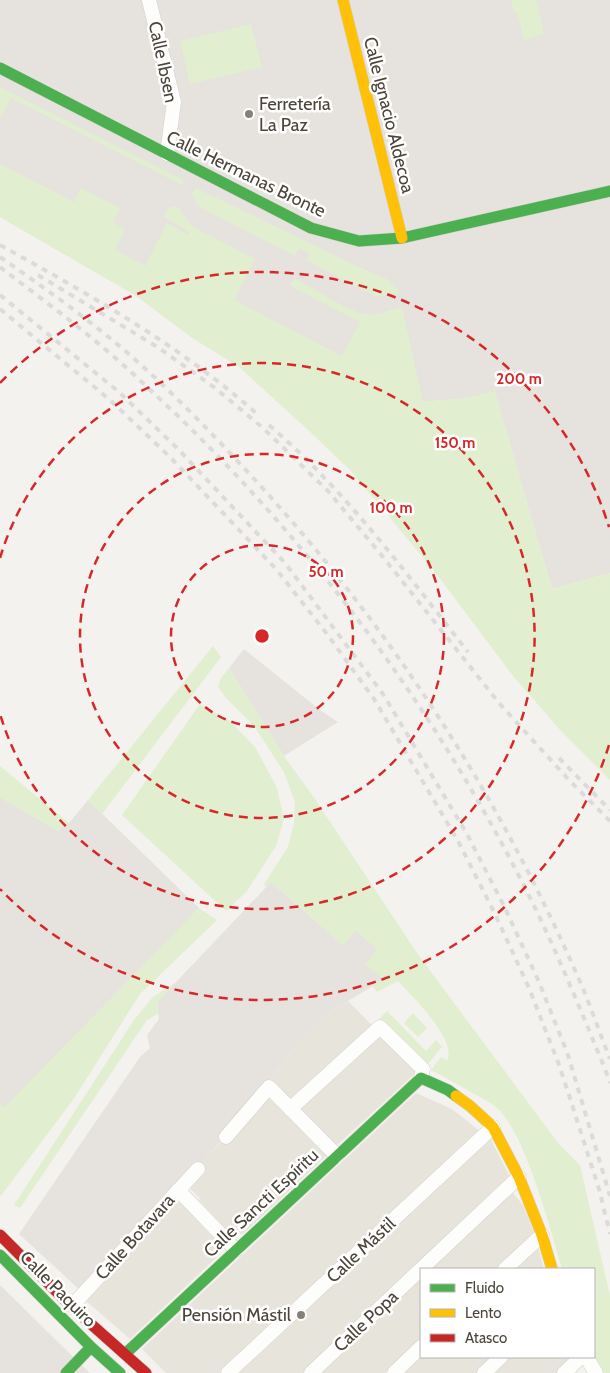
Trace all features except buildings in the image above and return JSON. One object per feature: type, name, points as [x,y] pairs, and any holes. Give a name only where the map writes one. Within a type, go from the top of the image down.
[{"type":"street","name":"Calle Ibsen","points":[[149,0],[174,102],[167,154]]},
{"type":"street","name":"Calle Ignacio Aldecoa","points":[[342,0],[402,238]]},
{"type":"street","name":"Calle Hermanas Bronte","points":[[0,68],[311,228],[359,241],[402,238],[610,191]]},
{"type":"street","points":[[290,1109],[380,1027],[423,1069],[421,1078],[448,1090],[470,1106],[493,1127],[519,1177],[542,1235],[552,1268]]},
{"type":"street","name":"Calle Sancti Espíritu","points":[[123,1353],[421,1078]]},
{"type":"street","points":[[226,1136],[268,1087],[337,1156]]},
{"type":"street","name":"Calle Mástil","points":[[228,1373],[493,1127]]},
{"type":"street","name":"Calle Botavara","points":[[72,1306],[198,1169]]},
{"type":"street","name":"Calle Popa","points":[[422,1268],[519,1177]]},
{"type":"street","points":[[178,1190],[236,1250]]},
{"type":"street","name":"Calle Paquiro","points":[[0,1235],[72,1306],[146,1373]]},
{"type":"street","points":[[506,1268],[542,1235]]},
{"type":"street","name":"Calle Paquiro","points":[[0,1255],[91,1347],[120,1373]]},
{"type":"street","name":"Calle Popa","points":[[311,1373],[420,1270]]},
{"type":"street","points":[[87,1320],[91,1347]]},
{"type":"street","points":[[91,1347],[123,1353]]},
{"type":"street","points":[[66,1373],[91,1347]]},
{"type":"street","points":[[394,1373],[420,1348]]},
{"type":"street","points":[[484,1373],[500,1358]]},
{"type":"street","points":[[564,1373],[581,1358]]},
{"type":"street","points":[[584,1358],[588,1360],[596,1373]]},
{"type":"shaded area","points":[[0,0],[610,0],[610,573],[552,589],[495,392],[467,398],[423,402],[194,339],[135,295],[0,217]]},
{"type":"shaded area","points":[[244,649],[320,710],[338,722],[284,756],[229,668]]},
{"type":"shaded area","points":[[0,797],[58,831],[69,823],[88,800],[199,908],[0,1113]]},
{"type":"shaded area","points":[[271,882],[343,945],[356,930],[378,950],[383,980],[333,1010],[306,1035],[223,1139],[81,1291],[19,1234],[140,1057],[150,1048],[147,1035],[159,1019],[157,1003]]},
{"type":"shaded area","points":[[348,1001],[372,1025],[289,1102],[269,1082],[293,1049],[306,1035],[333,1010]]},
{"type":"shaded area","points":[[382,1035],[418,1071],[335,1147],[298,1110]]},
{"type":"shaded area","points":[[416,1093],[452,1109],[481,1132],[221,1373],[166,1373],[142,1349]]},
{"type":"shaded area","points":[[267,1096],[327,1155],[243,1234],[234,1233],[232,1235],[191,1190],[190,1181],[198,1165]]},
{"type":"shaded area","points":[[490,1138],[510,1177],[303,1373],[236,1373]]},
{"type":"shaded area","points":[[512,1192],[523,1205],[535,1235],[498,1268],[432,1268]]},
{"type":"shaded area","points":[[174,1203],[180,1203],[220,1245],[219,1255],[130,1339],[85,1300]]},
{"type":"shaded area","points":[[538,1246],[544,1268],[514,1268]]},
{"type":"shaded area","points":[[420,1279],[420,1340],[385,1373],[319,1373]]},
{"type":"shaded area","points":[[0,1285],[63,1347],[90,1373],[0,1373]]},
{"type":"shaded area","points":[[420,1355],[420,1358],[493,1358],[476,1373],[401,1373]]},
{"type":"shaded area","points":[[508,1358],[568,1358],[570,1361],[557,1373],[492,1373]]},
{"type":"green space","points":[[511,0],[536,0],[544,34],[524,40],[517,12],[514,12]]},
{"type":"green space","points":[[251,24],[262,67],[190,84],[180,41]]},
{"type":"green space","points":[[0,87],[185,181],[182,185],[11,98],[0,119]]},
{"type":"green space","points":[[0,164],[74,202],[81,188],[120,208],[113,222],[125,229],[115,250],[145,266],[167,223],[188,235],[189,232],[163,216],[169,208],[178,207],[192,226],[255,259],[234,300],[342,356],[360,322],[290,286],[294,278],[338,303],[364,314],[378,313],[402,307],[423,402],[467,398],[495,391],[552,589],[610,573],[610,780],[562,732],[513,676],[435,572],[351,471],[308,430],[239,367],[194,339],[135,295],[0,217]]},
{"type":"green space","points":[[196,188],[387,279],[399,293],[377,297],[307,261],[310,254],[299,248],[295,256],[201,208],[196,203],[192,193]]},
{"type":"green space","points":[[213,646],[221,657],[102,814],[88,800]]},
{"type":"green space","points":[[229,668],[284,756],[315,799],[417,953],[558,1143],[580,1165],[610,1296],[610,1373],[601,1373],[594,1358],[595,1268],[562,1268],[536,1183],[527,1159],[507,1120],[493,1105],[431,1070],[441,1057],[447,1060],[449,1052],[446,1042],[432,1019],[398,981],[377,992],[373,986],[383,979],[365,965],[377,949],[356,930],[343,945],[271,882],[266,887],[264,884],[288,847],[294,823],[295,803],[284,772],[254,726],[226,698],[218,687],[221,678]]},
{"type":"green space","points":[[200,704],[230,721],[255,747],[277,788],[284,819],[276,846],[247,891],[226,911],[122,815]]},
{"type":"green space","points":[[0,766],[69,823],[58,831],[0,797]]},
{"type":"green space","points":[[199,908],[217,920],[140,994],[73,1100],[0,1197],[0,1104],[5,1107]]},
{"type":"green space","points":[[175,983],[157,1003],[158,1014],[147,1020],[20,1208],[14,1205],[134,1020],[153,997]]},
{"type":"green space","points":[[387,1011],[426,1051],[436,1040],[442,1047],[427,1065],[379,1019]]},
{"type":"green space","points":[[413,1013],[427,1028],[418,1037],[404,1023]]},
{"type":"railway","points":[[0,245],[133,322],[196,365],[256,413]]},
{"type":"railway","points":[[0,257],[93,325],[123,349],[170,392],[244,468],[343,583],[388,643],[430,704],[470,768],[507,833],[542,900],[574,968],[610,1059]]},
{"type":"railway","points":[[0,267],[105,349],[179,417],[233,472],[285,530],[334,589],[381,651],[425,714],[466,780],[504,847],[552,944],[610,1083]]},
{"type":"railway","points":[[38,275],[159,348],[215,388],[263,428],[328,491],[499,703],[568,779],[610,821]]},
{"type":"railway","points":[[0,295],[119,392],[178,449],[285,563],[383,694],[467,834],[505,908],[539,982],[568,1055],[610,1196]]},
{"type":"railway","points":[[0,309],[110,400],[170,457],[276,569],[327,634],[374,699],[458,841],[495,914],[529,988],[568,1092],[599,1189],[610,1234]]},
{"type":"railway","points":[[269,425],[297,450],[349,505],[398,563],[468,652]]},
{"type":"railway","points":[[559,758],[610,810]]},
{"type":"traffic: fast","points":[[0,68],[311,228],[359,241],[402,238],[610,191]]},
{"type":"traffic: fast","points":[[125,1354],[421,1078],[448,1090],[456,1096]]},
{"type":"traffic: fast","points":[[0,1255],[91,1347],[120,1373]]},
{"type":"traffic: fast","points":[[66,1373],[91,1347]]},
{"type":"traffic: slow","points":[[343,0],[402,238]]},
{"type":"traffic: slow","points":[[456,1096],[493,1127],[519,1177],[542,1235],[552,1268]]},
{"type":"traffic: jam","points":[[0,1235],[73,1308],[146,1373]]},
{"type":"place","name":"Ferretería La Paz","points":[[249,114]]},
{"type":"place","name":"Pensión Mástil","points":[[301,1315]]}]
